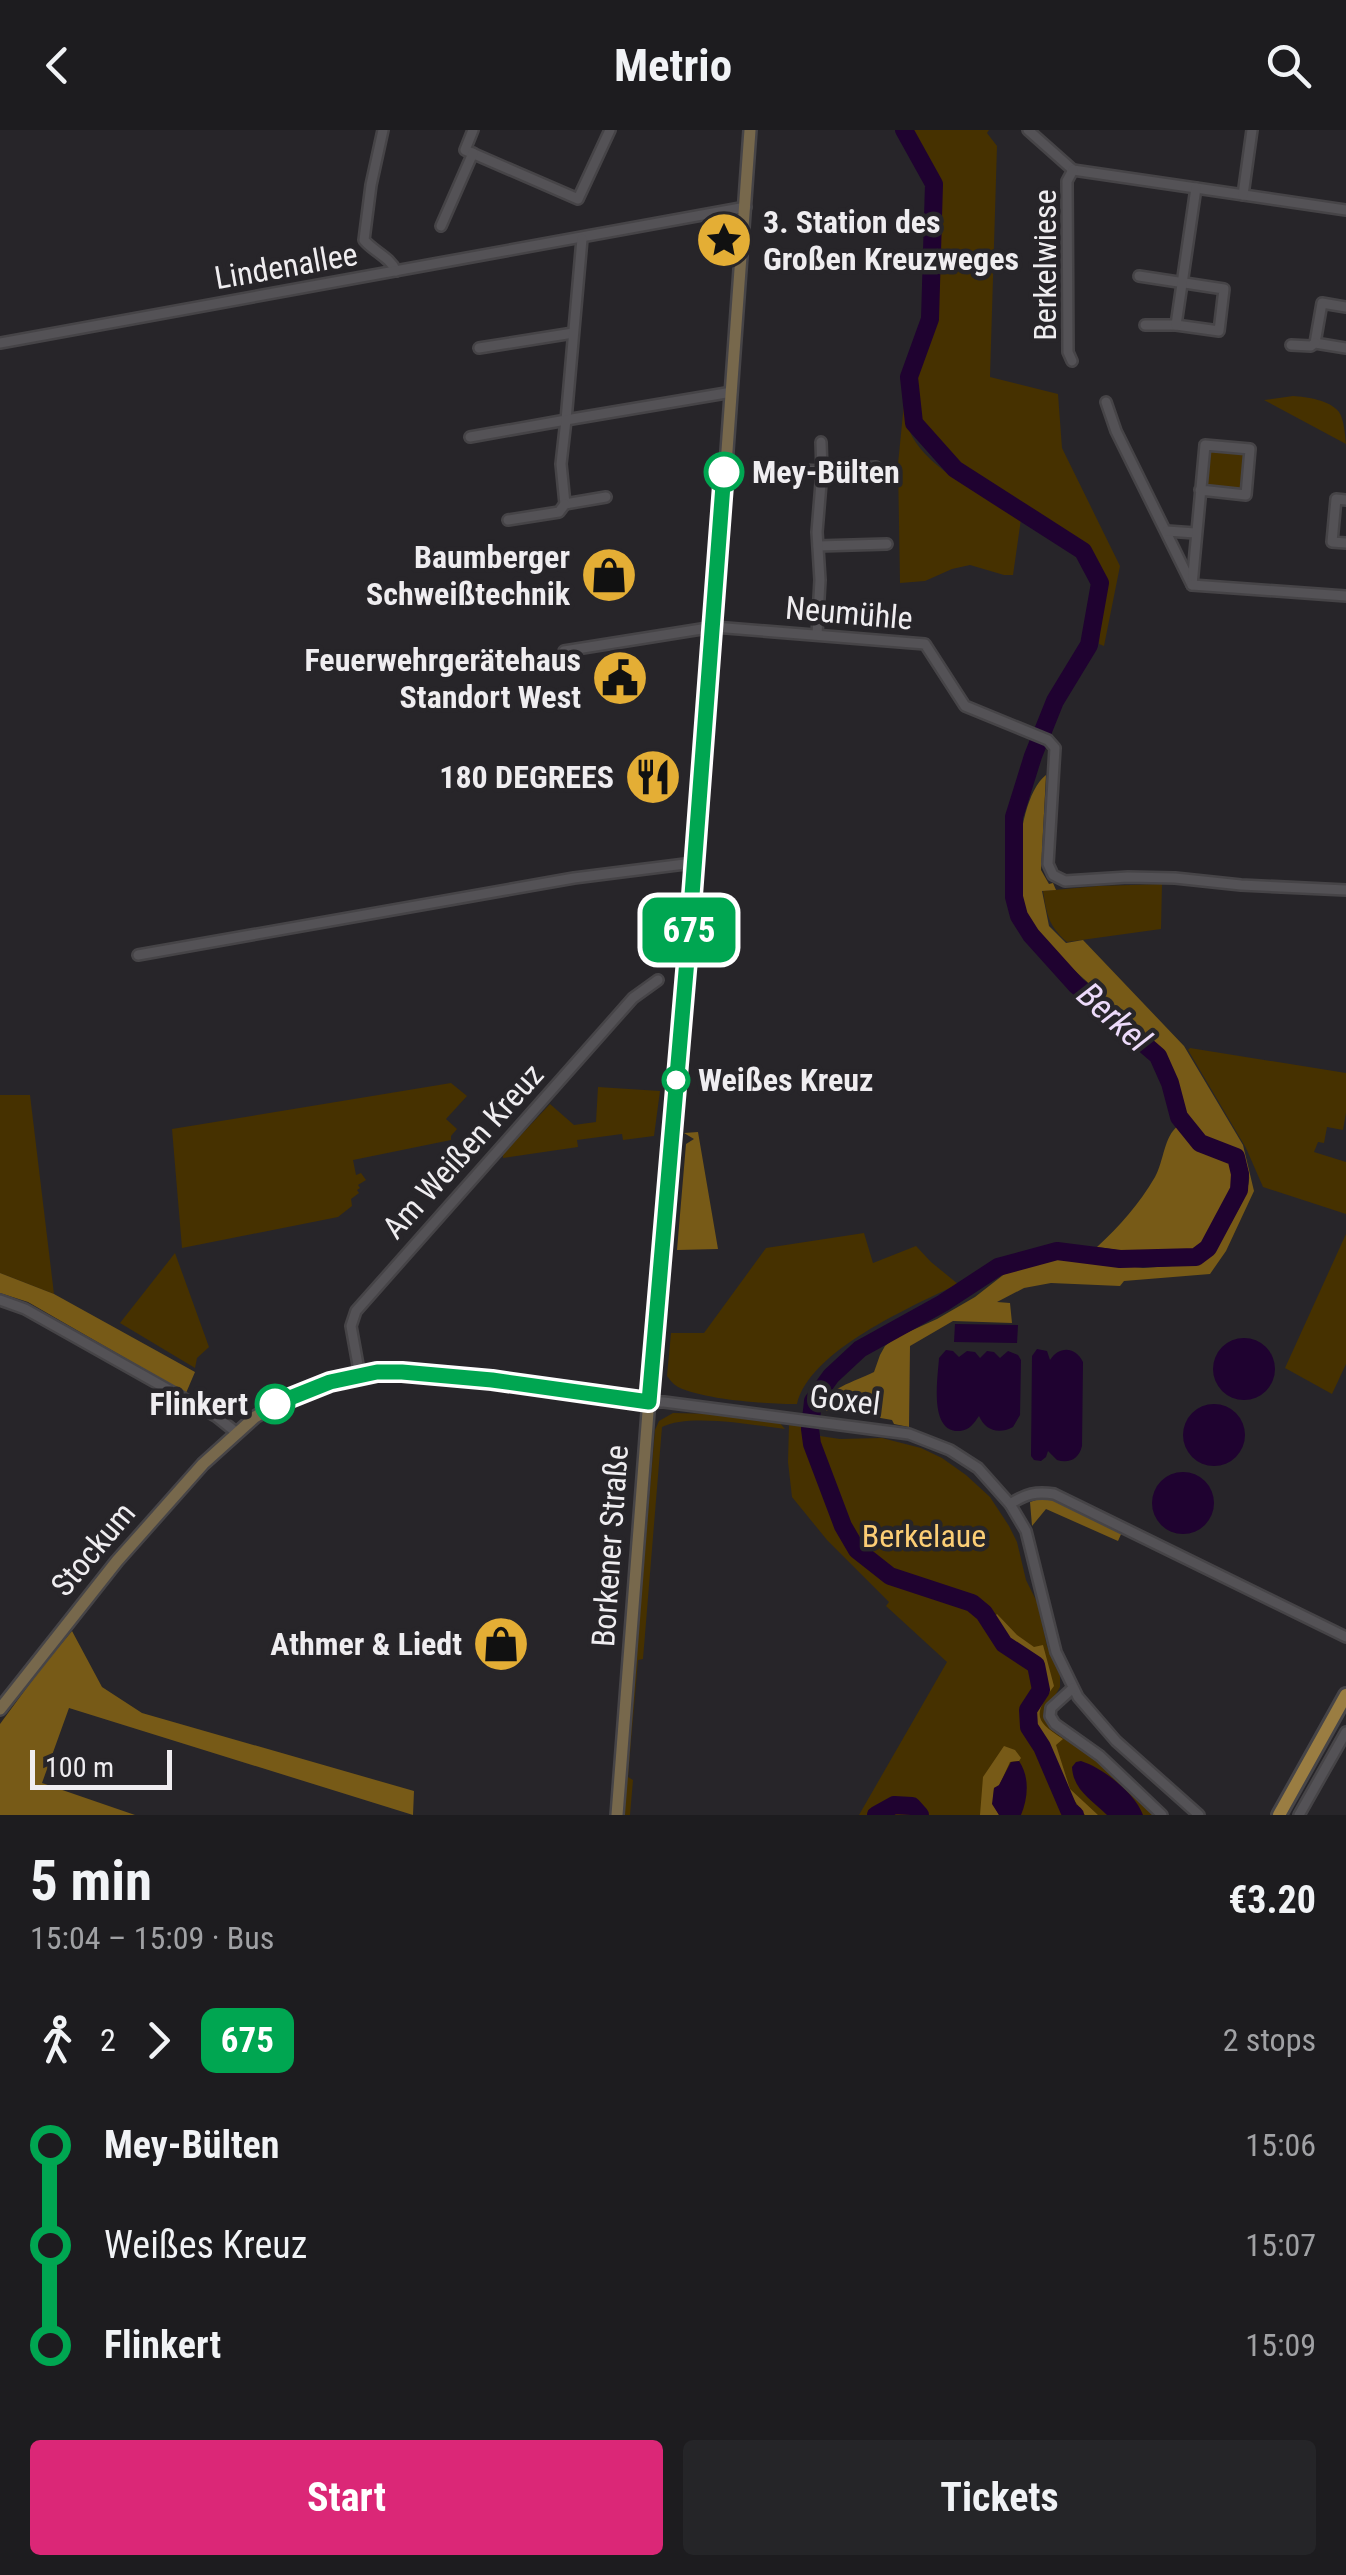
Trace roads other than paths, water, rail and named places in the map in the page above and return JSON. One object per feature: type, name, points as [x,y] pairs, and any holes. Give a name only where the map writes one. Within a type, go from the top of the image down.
[{"type":"main road","points":[[1279,1815],[1346,1696]]},
{"type":"street","points":[[364,240],[383,130]]},
{"type":"street","points":[[474,130],[465,150],[578,199],[610,130]]},
{"type":"street","name":"Borkener Straße","points":[[616,1815],[714,626],[750,130]]},
{"type":"street","name":"Berkelwiese","points":[[1028,130],[1073,170],[1067,181],[1068,352],[1072,361]]},
{"type":"street","points":[[1244,194],[1252,130]]},
{"type":"street","points":[[441,226],[473,154]]},
{"type":"street","points":[[1073,170],[1346,210]]},
{"type":"street","points":[[1176,325],[1196,188]]},
{"type":"street","name":"Lindenallee","points":[[0,343],[746,207]]},
{"type":"street","points":[[353,239],[364,240],[396,271]]},
{"type":"street","points":[[508,520],[559,512],[565,504],[562,464],[582,239]]},
{"type":"street","points":[[1139,276],[1224,289],[1219,331],[1145,325]]},
{"type":"street","points":[[1315,343],[1322,303],[1346,308]]},
{"type":"street","points":[[480,348],[574,333]]},
{"type":"street","points":[[1291,345],[1315,343],[1346,348]]},
{"type":"street","points":[[470,437],[732,392]]},
{"type":"street","points":[[1106,402],[1116,432],[1192,585]]},
{"type":"street","points":[[816,634],[820,442]]},
{"type":"street","points":[[1192,585],[1195,533],[1205,445],[1250,450],[1246,494],[1200,490]]},
{"type":"street","points":[[781,468],[822,472],[876,467]]},
{"type":"street","points":[[565,504],[606,497]]},
{"type":"street","points":[[1346,500],[1336,499],[1332,542],[1346,543]]},
{"type":"street","points":[[1166,531],[1195,533]]},
{"type":"street","points":[[818,546],[887,544]]},
{"type":"street","points":[[1192,585],[1346,596]]},
{"type":"street","points":[[564,651],[714,626]]},
{"type":"street","name":"Neumühle","points":[[714,626],[925,644],[965,706],[1052,744],[1048,864],[1059,880],[1174,878],[1240,886],[1346,890]]},
{"type":"street","points":[[138,955],[574,878],[693,862]]},
{"type":"street","name":"Am Weißen Kreuz","points":[[360,1376],[351,1326],[356,1311],[632,998],[658,980]]},
{"type":"street","points":[[0,1300],[25,1309],[218,1418],[236,1433]]},
{"type":"street","name":"Stockum","points":[[0,1709],[116,1560],[203,1464],[264,1410],[285,1399],[330,1382],[377,1372],[402,1372],[649,1402]]},
{"type":"street","name":"Goxel","points":[[649,1402],[909,1434],[950,1450],[985,1474],[1010,1504],[1029,1540],[1053,1641],[1072,1688],[1099,1724],[1199,1815]]},
{"type":"street","points":[[1010,1504],[1028,1494],[1054,1494],[1346,1638]]},
{"type":"street","points":[[1072,1688],[1051,1708],[1055,1724],[1100,1756],[1162,1815]]},
{"type":"street","points":[[1299,1815],[1346,1732]]},
{"type":"waterway","name":"Berkel","points":[[904,130],[934,184],[930,319],[909,377],[914,423],[955,469],[1083,551],[1100,583],[1089,645],[1055,701],[1014,817],[1014,897],[1019,916],[1076,985],[1158,1056],[1179,1117],[1200,1143],[1236,1157],[1240,1174],[1239,1190],[1208,1248],[1196,1257],[1120,1259],[1057,1251],[998,1267],[860,1349],[831,1376],[813,1401],[812,1444],[843,1526],[857,1550],[890,1576],[972,1603],[984,1613],[1004,1644],[1036,1665],[1041,1690],[1028,1710],[1029,1727],[1042,1747],[1069,1810],[1075,1815]]},
{"type":"waterway","name":"Berkel","points":[[876,1815],[894,1805],[912,1806],[920,1815]]},
{"type":"place","name":"3. Station des Großen Kreuzweges","points":[[724,240]]},
{"type":"place","name":"Mey-Bülten","points":[[724,472]]},
{"type":"place","name":"Baumberger Schweißtechnik","points":[[609,575]]},
{"type":"place","name":"Feuerwehrgerätehaus Standort West","points":[[620,678]]},
{"type":"place","name":"180 DEGREES","points":[[653,777]]},
{"type":"place","name":"Weißes Kreuz","points":[[676,1080]]},
{"type":"place","name":"Flinkert","points":[[275,1404]]},
{"type":"place","name":"Athmer & Liedt","points":[[501,1644]]},
{"type":"park label","name":"Berkelaue","points":[[924,1536]]}]
